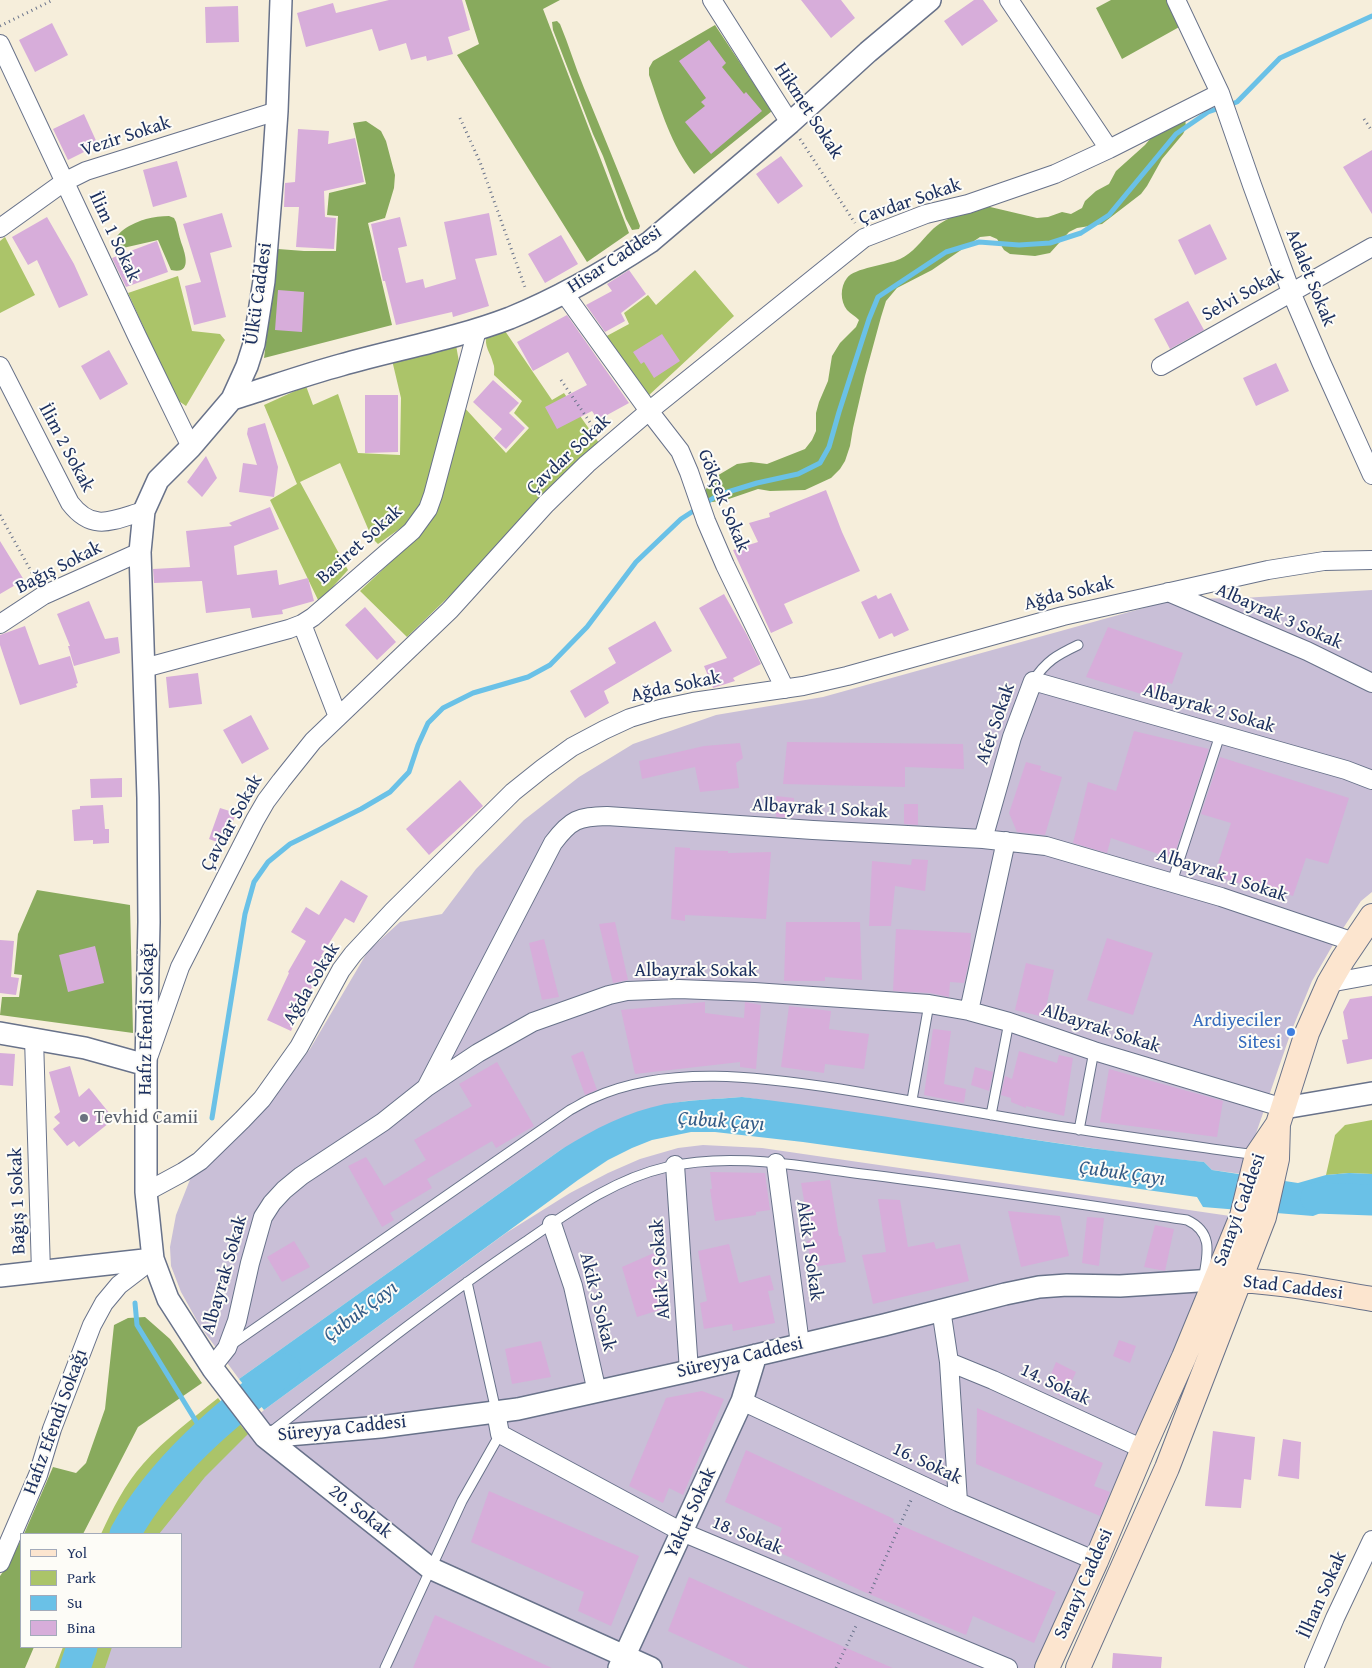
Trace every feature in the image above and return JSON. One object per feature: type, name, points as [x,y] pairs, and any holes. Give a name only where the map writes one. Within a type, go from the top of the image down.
[{"type":"main road","name":"Sanayi Caddesi","points":[[1078,1668],[1167,1468],[1239,1280],[1266,1157],[1307,1033],[1329,984],[1372,916]]},
{"type":"main road","name":"Sanayi Caddesi","points":[[1046,1668],[1096,1561],[1184,1357],[1209,1281],[1253,1216]]},
{"type":"main road","name":"Stad Caddesi","points":[[1209,1281],[1239,1280],[1307,1288],[1372,1299]]},
{"type":"street","name":"Ülkü Caddesi","points":[[140,552],[144,510],[158,480],[191,447],[232,399],[247,366],[254,344],[265,272],[277,111],[281,0]]},
{"type":"street","name":"Hikmet Sokak","points":[[712,0],[790,123]]},
{"type":"street","name":"Hisar Caddesi","points":[[232,399],[340,365],[477,330],[533,308],[564,293],[650,242],[790,123],[868,52],[930,0]]},
{"type":"street","points":[[1009,0],[1109,149]]},
{"type":"street","name":"Adalet Sokak","points":[[1176,0],[1221,95],[1292,292],[1372,475]]},
{"type":"street","name":"İlim 1 Sokak","points":[[0,44],[140,344],[191,447]]},
{"type":"street","name":"Çavdar Sokak","points":[[146,1065],[180,967],[255,820],[266,801],[295,762],[313,741],[450,610],[546,504],[607,447],[864,238],[926,214],[968,204],[1055,174],[1221,95]]},
{"type":"street","name":"Vezir Sokak","points":[[0,228],[64,182],[86,172],[277,111]]},
{"type":"street","name":"Selvi Sokak","points":[[1160,366],[1372,247]]},
{"type":"street","name":"Gökçek Sokak","points":[[564,293],[680,451],[690,472],[706,521],[725,565],[785,689]]},
{"type":"street","name":"Basiret Sokak","points":[[144,668],[290,629],[302,624],[313,617],[412,531],[428,509],[433,495],[477,330]]},
{"type":"street","name":"İlim 2 Sokak","points":[[0,366],[70,503],[78,514],[91,521],[107,522],[144,510]]},
{"type":"street","name":"Bağış Sokak","points":[[0,624],[44,596],[140,552]]},
{"type":"street","name":"Hafız Efendi Sokağı","points":[[1,1560],[38,1475],[52,1429],[92,1325],[104,1303],[119,1285],[153,1260],[146,1192],[149,922],[148,798],[140,552]]},
{"type":"street","name":"Ağda Sokak","points":[[146,1192],[200,1161],[262,1100],[288,1063],[341,970],[353,954],[393,911],[513,792],[572,747],[604,730],[630,718],[660,709],[693,702],[785,689],[847,676],[1063,616],[1168,592],[1268,570],[1324,561],[1372,560]]},
{"type":"street","name":"Albayrak 3 Sokak","points":[[1168,592],[1307,651],[1372,683]]},
{"type":"street","points":[[302,624],[338,717]]},
{"type":"street","name":"Albayrak 2 Sokak","points":[[1033,681],[1346,770],[1372,780]]},
{"type":"street","name":"Afet Sokak","points":[[983,839],[1012,737],[1033,681]]},
{"type":"street","name":"Albayrak 1 Sokak","points":[[427,1087],[541,864],[564,828],[576,820],[588,817],[607,816],[983,839],[1054,848],[1172,882],[1354,942]]},
{"type":"street","points":[[969,1011],[1006,841]]},
{"type":"street","points":[[1329,984],[1372,975]]},
{"type":"street","name":"Albayrak Sokak","points":[[213,1368],[227,1348],[237,1321],[250,1263],[264,1217],[272,1203],[284,1190],[301,1176],[383,1122],[427,1087],[478,1053],[533,1022],[609,995],[627,991],[679,989],[754,992],[929,1004],[969,1011],[1009,1022],[1281,1116]]},
{"type":"street","points":[[0,1033],[34,1038],[116,1056],[146,1065]]},
{"type":"street","name":"Bağış 1 Sokak","points":[[34,1038],[41,1272]]},
{"type":"street","points":[[1281,1116],[1372,1094]]},
{"type":"street","name":"Akik 1 Sokak","points":[[776,1163],[800,1344]]},
{"type":"street","name":"Akik 2 Sokak","points":[[675,1166],[689,1371]]},
{"type":"street","name":"Akik 3 Sokak","points":[[552,1224],[573,1286],[597,1392]]},
{"type":"street","points":[[0,1276],[153,1260]]},
{"type":"street","name":"20. Sokak","points":[[153,1260],[168,1299],[213,1368],[264,1436],[430,1568],[622,1662],[651,1668]]},
{"type":"street","name":"Süreyya Caddesi","points":[[264,1436],[380,1427],[496,1412],[689,1371],[1039,1287],[1067,1285],[1120,1286],[1209,1281]]},
{"type":"street","points":[[941,1310],[949,1362],[958,1502]]},
{"type":"street","name":"Yakut Sokak","points":[[622,1662],[742,1401],[756,1355]]},
{"type":"street","name":"14. Sokak","points":[[949,1362],[993,1380],[1143,1449]]},
{"type":"street","name":"16. Sokak","points":[[742,1401],[918,1484],[1096,1561]]},
{"type":"street","points":[[496,1412],[500,1434]]},
{"type":"street","name":"18. Sokak","points":[[500,1434],[682,1532],[1008,1668]]},
{"type":"street","name":"İlhan Sokak","points":[[1314,1668],[1335,1618],[1372,1540]]},
{"type":"lane","name":"Afet Sokak","points":[[1033,681],[1040,670],[1051,659],[1078,645]]},
{"type":"lane","points":[[1172,882],[1220,735]]},
{"type":"lane","points":[[912,1100],[929,1004]]},
{"type":"lane","points":[[991,1115],[1000,1077],[1009,1022]]},
{"type":"lane","points":[[1079,1130],[1094,1051]]},
{"type":"lane","points":[[227,1348],[570,1110],[595,1097],[626,1087],[654,1081],[679,1077],[711,1076],[794,1082],[912,1100],[1079,1130],[1266,1157]]},
{"type":"lane","points":[[264,1436],[467,1282],[552,1224],[631,1178],[675,1166],[733,1160],[776,1163],[930,1182],[1187,1220],[1199,1228],[1206,1241],[1209,1281]]},
{"type":"lane","points":[[467,1282],[496,1412]]},
{"type":"lane","points":[[385,1668],[462,1501],[500,1434]]},
{"type":"path","points":[[0,26],[53,0]]},
{"type":"path","points":[[460,118],[482,168],[533,308]]},
{"type":"path","points":[[1364,119],[1372,131]]},
{"type":"path","name":"Hikmet Sokak","points":[[790,123],[864,238]]},
{"type":"path","points":[[561,380],[607,447]]},
{"type":"path","points":[[0,515],[44,596]]},
{"type":"path","points":[[836,1668],[918,1484]]},
{"type":"shaded area","points":[[1372,590],[1372,892],[1361,901],[1312,981],[1291,1032],[1242,1174],[1212,1170],[1204,1162],[1146,1156],[742,1097],[686,1101],[664,1105],[562,1149],[239,1379],[200,1326],[181,1292],[171,1266],[170,1247],[176,1215],[191,1177],[279,1090],[310,1049],[368,951],[400,922],[442,914],[476,869],[524,820],[579,777],[633,744],[716,715],[823,697],[1176,599],[1243,598]]},
{"type":"shaded area","points":[[703,1145],[762,1148],[1237,1217],[1037,1668],[95,1668],[103,1648],[182,1648],[182,1533],[150,1533],[206,1462],[264,1410],[506,1233],[570,1193],[608,1173],[640,1159],[678,1148]]},
{"type":"green space","points":[[465,0],[560,0],[543,9],[629,233],[587,262],[457,55],[479,44]]},
{"type":"green space","points":[[1111,0],[1167,0],[1181,26],[1122,59],[1096,8]]},
{"type":"green space","points":[[557,21],[560,24],[640,226],[639,229],[632,230],[626,219],[553,30],[552,22]]},
{"type":"green space","points":[[715,25],[772,111],[694,174],[679,151],[667,127],[649,75],[649,68],[653,61]]},
{"type":"green space","points":[[1185,117],[1186,128],[1183,134],[1162,159],[1141,194],[1102,224],[1077,228],[1069,232],[1050,253],[1035,256],[1010,254],[1004,250],[997,239],[990,236],[980,237],[932,270],[897,288],[886,301],[881,317],[845,461],[831,478],[805,490],[770,491],[758,489],[723,501],[712,502],[704,494],[710,480],[737,464],[751,462],[767,464],[805,449],[812,440],[816,431],[816,413],[828,381],[832,356],[840,343],[856,327],[859,320],[847,310],[842,298],[843,286],[847,278],[863,269],[900,259],[913,250],[936,226],[972,209],[986,206],[1037,218],[1048,217],[1062,212],[1071,214],[1082,208],[1085,201],[1096,191],[1109,184],[1116,171],[1145,145],[1155,133]]},
{"type":"green space","points":[[366,121],[381,131],[386,141],[395,175],[394,188],[385,218],[368,223],[392,325],[264,358],[278,249],[336,251],[338,216],[327,215],[329,193],[366,184],[353,123]]},
{"type":"green space","points":[[169,216],[174,218],[176,222],[184,252],[186,262],[182,269],[178,271],[171,270],[158,240],[123,248],[119,248],[116,243],[116,238],[119,234],[129,226],[149,218]]},
{"type":"green space","points":[[5,237],[35,295],[0,313],[0,241]]},
{"type":"green space","points":[[695,270],[734,316],[647,397],[603,338],[629,324],[624,313],[648,295],[656,305]]},
{"type":"green space","points":[[178,276],[192,331],[220,334],[225,340],[186,406],[176,399],[128,293]]},
{"type":"green space","points":[[503,328],[552,400],[564,393],[599,443],[552,487],[514,526],[471,575],[407,637],[360,591],[412,542],[463,406],[506,453],[529,428],[514,413],[522,401],[494,375],[494,366],[486,339],[487,335]]},
{"type":"green space","points":[[456,345],[459,362],[425,493],[417,512],[408,523],[378,544],[372,538],[340,463],[300,482],[348,570],[319,602],[270,500],[297,484],[264,405],[306,386],[313,405],[338,394],[358,453],[400,455],[401,398],[392,360]]},
{"type":"green space","points":[[37,890],[130,905],[133,1033],[0,1015],[2,997],[19,997],[22,975],[14,974],[18,934]]},
{"type":"green space","points":[[1372,1120],[1372,1174],[1326,1175],[1335,1135],[1345,1125]]},
{"type":"green space","points":[[145,1317],[170,1339],[202,1383],[138,1427],[84,1533],[24,1533],[53,1467],[76,1473],[86,1463],[105,1409],[114,1325],[128,1318]]},
{"type":"green space","points":[[218,1398],[248,1434],[205,1477],[160,1533],[101,1533],[114,1507],[136,1472],[151,1455]]},
{"type":"green space","points":[[20,1542],[20,1648],[34,1648],[25,1668],[0,1668],[0,1576]]},
{"type":"green space","points":[[63,1648],[112,1648],[105,1668],[55,1668]]},
{"type":"water","points":[[742,1097],[858,1112],[1088,1148],[1204,1162],[1212,1170],[1298,1183],[1326,1175],[1372,1174],[1372,1196],[1313,1216],[1203,1207],[1197,1197],[803,1142],[715,1132],[691,1132],[652,1140],[608,1160],[264,1410],[239,1379],[562,1149],[586,1135],[624,1116],[651,1107]]},
{"type":"building","points":[[389,0],[462,0],[470,30],[448,37],[453,54],[427,61],[426,56],[411,60],[406,43],[379,51],[372,29],[306,47],[297,13],[333,3],[336,13]]},
{"type":"building","points":[[801,0],[841,0],[855,18],[831,38]]},
{"type":"building","points":[[974,0],[983,0],[998,21],[962,46],[944,21]]},
{"type":"building","points":[[238,6],[239,42],[206,43],[205,7]]},
{"type":"building","points":[[52,23],[68,55],[35,72],[19,40]]},
{"type":"building","points":[[709,40],[726,63],[722,67],[744,94],[746,92],[762,111],[711,154],[685,122],[705,106],[701,102],[706,98],[679,61]]},
{"type":"building","points":[[84,114],[98,145],[68,160],[53,129]]},
{"type":"building","points":[[298,129],[329,131],[328,144],[355,138],[364,182],[324,191],[325,217],[336,218],[334,249],[296,247],[299,207],[284,207],[285,183],[295,182]]},
{"type":"building","points":[[1372,150],[1372,214],[1343,167]]},
{"type":"building","points":[[781,156],[803,186],[778,204],[756,174]]},
{"type":"building","points":[[177,161],[187,197],[153,207],[143,170]]},
{"type":"building","points":[[222,213],[232,247],[210,253],[226,317],[194,325],[185,286],[201,282],[183,224]]},
{"type":"building","points":[[489,213],[497,255],[475,259],[489,306],[453,317],[452,312],[396,325],[385,281],[383,281],[371,224],[400,217],[407,246],[398,248],[406,283],[423,279],[425,288],[456,279],[444,222]]},
{"type":"building","points":[[47,217],[74,264],[88,295],[59,308],[37,260],[28,265],[12,237]]},
{"type":"building","points":[[1210,224],[1227,259],[1195,275],[1178,240]]},
{"type":"building","points":[[561,235],[578,264],[545,283],[528,254]]},
{"type":"building","points":[[157,241],[168,272],[126,287],[112,258]]},
{"type":"building","points":[[629,270],[646,294],[621,313],[625,321],[605,332],[586,305],[612,291],[607,284]]},
{"type":"building","points":[[278,290],[304,292],[302,332],[275,330]]},
{"type":"building","points":[[1188,301],[1204,330],[1170,349],[1154,319]]},
{"type":"building","points":[[567,315],[629,403],[598,420],[592,411],[557,429],[545,407],[587,385],[568,352],[533,371],[517,342]]},
{"type":"building","points":[[662,334],[680,361],[654,378],[644,362],[641,364],[633,352]]},
{"type":"building","points":[[109,350],[128,384],[100,400],[81,366]]},
{"type":"building","points":[[1276,363],[1289,391],[1256,406],[1243,378]]},
{"type":"building","points":[[493,380],[519,403],[509,413],[525,428],[506,449],[494,438],[502,429],[473,402]]},
{"type":"building","points":[[365,395],[398,395],[398,452],[365,453]]},
{"type":"building","points":[[265,423],[278,467],[274,497],[239,492],[243,463],[257,465],[247,434],[248,428]]},
{"type":"building","points":[[206,456],[217,478],[202,497],[187,482]]},
{"type":"building","points":[[826,490],[842,532],[860,571],[784,604],[793,623],[771,633],[733,550],[758,542],[749,523],[770,517],[769,513]]},
{"type":"building","points":[[270,507],[279,529],[234,546],[237,575],[277,570],[279,585],[308,578],[314,601],[282,610],[283,614],[252,618],[250,608],[206,613],[202,581],[154,583],[153,569],[190,567],[186,531],[232,526],[229,523]]},
{"type":"building","points":[[0,541],[24,580],[0,594]]},
{"type":"building","points":[[891,593],[909,630],[894,637],[892,633],[879,639],[861,602],[876,595],[878,599]]},
{"type":"building","points":[[724,594],[761,664],[733,678],[735,681],[713,688],[704,666],[727,658],[699,608]]},
{"type":"building","points":[[89,601],[105,639],[118,637],[120,653],[74,666],[68,646],[70,646],[57,614]]},
{"type":"building","points":[[365,607],[396,642],[377,660],[345,625]]},
{"type":"building","points":[[655,621],[672,651],[604,691],[609,703],[585,718],[570,691],[616,663],[608,648]]},
{"type":"building","points":[[25,626],[39,665],[70,656],[78,683],[76,684],[77,687],[20,705],[0,645],[0,635]]},
{"type":"building","points":[[1108,627],[1183,653],[1172,684],[1167,682],[1161,700],[1086,677]]},
{"type":"building","points":[[198,673],[202,704],[169,708],[166,677]]},
{"type":"building","points":[[251,715],[269,749],[242,764],[223,730]]},
{"type":"building","points":[[1134,731],[1209,749],[1173,859],[1111,838],[1107,853],[1073,843],[1088,782],[1116,791]]},
{"type":"building","points":[[787,742],[963,744],[964,769],[905,767],[905,787],[783,784]]},
{"type":"building","points":[[740,743],[743,758],[736,763],[739,788],[700,792],[695,767],[642,779],[639,761],[704,746]]},
{"type":"building","points":[[1220,757],[1349,798],[1328,864],[1306,858],[1293,896],[1243,880],[1242,884],[1214,876],[1231,823],[1201,814]]},
{"type":"building","points":[[1026,762],[1041,766],[1040,770],[1062,777],[1045,835],[1017,832],[1009,813]]},
{"type":"building","points":[[122,778],[122,797],[91,798],[90,779]]},
{"type":"building","points":[[460,780],[483,806],[429,855],[406,829]]},
{"type":"building","points":[[776,796],[794,798],[793,818],[776,817]]},
{"type":"building","points":[[904,804],[918,804],[918,825],[904,824]]},
{"type":"building","points":[[103,805],[105,829],[109,829],[109,843],[93,844],[93,840],[74,841],[72,810],[80,809],[80,806]]},
{"type":"building","points":[[220,808],[236,813],[225,845],[209,839]]},
{"type":"building","points":[[675,847],[690,848],[690,850],[728,851],[728,853],[771,852],[766,919],[685,915],[685,921],[671,919]]},
{"type":"building","points":[[912,859],[928,860],[925,891],[895,886],[891,926],[869,926],[872,861],[911,865]]},
{"type":"building","points":[[341,880],[368,896],[354,923],[345,918],[321,956],[330,961],[314,988],[312,987],[291,1031],[267,1020],[288,972],[306,941],[291,932],[306,907],[319,915]]},
{"type":"building","points":[[615,922],[628,980],[613,983],[599,924]]},
{"type":"building","points":[[786,922],[860,922],[862,980],[825,977],[825,981],[784,981]]},
{"type":"building","points":[[896,929],[971,933],[970,957],[964,983],[950,982],[949,997],[930,993],[893,991]]},
{"type":"building","points":[[1107,938],[1153,953],[1133,1015],[1087,1000]]},
{"type":"building","points":[[544,939],[559,997],[542,1000],[529,943]]},
{"type":"building","points":[[0,940],[14,941],[11,977],[19,978],[16,995],[0,993]]},
{"type":"building","points":[[95,946],[104,983],[68,992],[59,955]]},
{"type":"building","points":[[1026,963],[1054,970],[1044,1017],[1015,1010]]},
{"type":"building","points":[[1372,996],[1372,1059],[1347,1064],[1342,1040],[1348,1039],[1343,1012],[1350,999]]},
{"type":"building","points":[[705,1002],[705,1013],[744,1018],[745,1002],[761,1005],[756,1069],[740,1067],[740,1062],[635,1074],[621,1010]]},
{"type":"building","points":[[789,1006],[831,1011],[829,1029],[869,1034],[864,1069],[825,1064],[824,1073],[781,1067]]},
{"type":"building","points":[[933,1029],[951,1031],[944,1084],[966,1089],[964,1103],[924,1095]]},
{"type":"building","points":[[583,1051],[597,1090],[585,1095],[571,1056]]},
{"type":"building","points":[[1019,1051],[1057,1063],[1059,1055],[1073,1058],[1064,1116],[1026,1106],[1026,1108],[1011,1102],[1011,1098],[1001,1095],[1005,1076],[1012,1079]]},
{"type":"building","points":[[0,1053],[15,1054],[13,1086],[0,1085]]},
{"type":"building","points":[[497,1062],[534,1126],[496,1148],[492,1141],[427,1179],[432,1188],[390,1213],[394,1220],[382,1227],[348,1166],[366,1157],[384,1186],[426,1160],[414,1140],[472,1106],[459,1084]]},
{"type":"building","name":"Tevhid Camii","points":[[70,1066],[79,1097],[89,1088],[114,1119],[79,1147],[74,1141],[67,1146],[53,1129],[60,1123],[54,1117],[60,1112],[49,1072]]},
{"type":"building","points":[[975,1067],[993,1072],[989,1091],[971,1085]]},
{"type":"building","points":[[1109,1069],[1223,1101],[1217,1137],[1100,1122]]},
{"type":"building","points":[[710,1172],[765,1173],[770,1210],[756,1212],[756,1215],[715,1221],[710,1189],[712,1189]]},
{"type":"building","points":[[830,1180],[839,1236],[841,1236],[846,1262],[812,1267],[807,1241],[811,1240],[801,1183]]},
{"type":"building","points":[[878,1199],[900,1200],[908,1247],[934,1242],[936,1249],[960,1244],[969,1281],[873,1304],[862,1255],[886,1252]]},
{"type":"building","points":[[1008,1211],[1060,1216],[1069,1256],[1021,1267]]},
{"type":"building","points":[[1087,1217],[1104,1218],[1099,1266],[1082,1263]]},
{"type":"building","points":[[1155,1225],[1174,1229],[1165,1271],[1144,1267]]},
{"type":"building","points":[[294,1241],[310,1267],[282,1282],[267,1257]]},
{"type":"building","points":[[729,1244],[739,1283],[770,1275],[774,1290],[768,1291],[775,1323],[733,1331],[732,1324],[704,1329],[700,1303],[707,1301],[698,1251]]},
{"type":"building","points":[[656,1252],[666,1308],[637,1317],[622,1267]]},
{"type":"building","points":[[1119,1340],[1136,1346],[1130,1363],[1113,1356]]},
{"type":"building","points":[[541,1341],[551,1377],[512,1384],[505,1349]]},
{"type":"building","points":[[1056,1362],[1076,1372],[1064,1398],[1046,1387]]},
{"type":"building","points":[[702,1391],[724,1399],[683,1495],[669,1488],[663,1503],[629,1486],[666,1398]]},
{"type":"building","points":[[977,1408],[1103,1463],[1094,1486],[1110,1492],[1100,1516],[976,1464]]},
{"type":"building","points":[[1213,1431],[1255,1437],[1251,1480],[1244,1479],[1241,1508],[1205,1506]]},
{"type":"building","points":[[1283,1439],[1301,1442],[1299,1479],[1278,1476]]},
{"type":"building","points":[[746,1450],[894,1519],[893,1522],[1056,1592],[1034,1643],[973,1616],[966,1635],[862,1591],[774,1550],[782,1528],[725,1502]]},
{"type":"building","points":[[489,1491],[639,1556],[611,1626],[578,1611],[584,1592],[471,1542]]},
{"type":"building","points":[[689,1577],[893,1668],[749,1668],[668,1631]]},
{"type":"building","points":[[435,1615],[495,1642],[552,1668],[413,1668]]},
{"type":"building","points":[[1113,1653],[1162,1657],[1161,1668],[1112,1668]]},
{"type":"waterway","points":[[212,1118],[245,914],[254,882],[268,862],[290,844],[361,809],[390,792],[409,772],[428,723],[443,708],[473,693],[528,677],[550,665],[587,627],[636,562],[681,519],[718,495],[757,483],[798,474],[820,463],[829,447],[869,319],[878,297],[946,252],[979,242],[1019,245],[1050,243],[1081,233],[1109,215],[1176,134],[1208,112],[1237,102],[1280,58],[1372,16]]},
{"type":"waterway","name":"Çubuk Çayı","points":[[1316,1198],[1372,1200]]},
{"type":"waterway","points":[[135,1303],[137,1325],[205,1436]]},
{"type":"waterway","name":"Çubuk Çayı","points":[[126,1533],[157,1486],[176,1464],[218,1424],[285,1369]]},
{"type":"waterway","name":"Çubuk Çayı","points":[[75,1668],[82,1648]]},
{"type":"place","name":"Ardiyeciler Sitesi","points":[[1291,1032]]},
{"type":"place","name":"Tevhid Camii","points":[[84,1118]]}]
